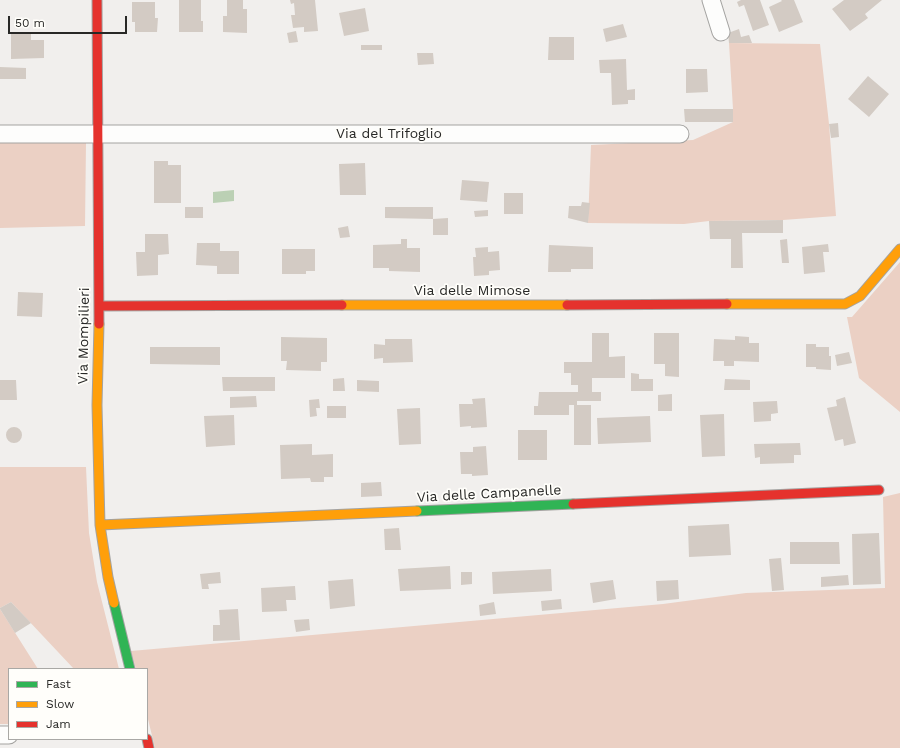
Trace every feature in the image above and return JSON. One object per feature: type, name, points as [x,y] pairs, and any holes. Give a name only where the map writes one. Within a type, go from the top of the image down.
[{"type":"street","name":"Via Mompilieri","points":[[97,0],[100,306],[97,405],[100,525],[108,577],[130,668]]},
{"type":"street","points":[[711,0],[721,32]]},
{"type":"street","name":"Via del Trifoglio","points":[[0,134],[680,134]]},
{"type":"street","name":"Via delle Mimose","points":[[100,306],[845,304],[860,296],[900,248]]},
{"type":"street","name":"Via delle Campanelle","points":[[100,525],[879,490]]},
{"type":"shaded area","points":[[729,43],[820,44],[829,124],[836,216],[783,220],[709,221],[684,224],[588,223],[591,145],[693,140],[733,122]]},
{"type":"shaded area","points":[[0,142],[86,143],[85,226],[0,228]]},
{"type":"shaded area","points":[[234,190],[234,201],[213,203],[213,192]]},
{"type":"shaded area","points":[[900,262],[900,412],[859,378],[847,317],[852,317]]},
{"type":"shaded area","points":[[0,467],[86,467],[89,533],[97,582],[119,668],[73,668],[11,602],[0,608]]},
{"type":"shaded area","points":[[900,493],[900,748],[155,748],[148,719],[148,668],[136,668],[131,651],[663,604],[746,593],[885,588],[883,497]]},
{"type":"shaded area","points":[[0,609],[37,668],[8,668],[8,724],[0,724]]},
{"type":"building","points":[[179,0],[201,0],[201,21],[203,21],[203,32],[179,32]]},
{"type":"building","points":[[227,0],[243,0],[243,9],[247,9],[247,33],[223,32],[223,16],[227,16]]},
{"type":"building","points":[[290,0],[315,0],[318,31],[304,32],[304,27],[293,28],[291,15],[295,15],[294,3],[291,4]]},
{"type":"building","points":[[741,0],[760,0],[769,25],[753,31],[744,5],[739,7],[737,2]]},
{"type":"building","points":[[781,0],[794,0],[803,22],[779,32],[769,7],[782,1]]},
{"type":"building","points":[[844,0],[882,0],[865,14],[868,18],[850,31],[832,9]]},
{"type":"building","points":[[132,2],[155,2],[155,18],[158,18],[157,32],[135,32],[135,22],[132,22]]},
{"type":"building","points":[[365,8],[369,31],[344,36],[339,13]]},
{"type":"building","points":[[623,24],[627,37],[606,42],[603,29]]},
{"type":"building","points":[[739,29],[741,37],[749,35],[752,43],[729,43],[728,33]]},
{"type":"building","points":[[296,31],[298,42],[289,43],[287,33]]},
{"type":"building","points":[[11,33],[31,33],[31,40],[44,40],[44,58],[11,59]]},
{"type":"building","points":[[549,37],[574,37],[574,60],[548,60]]},
{"type":"building","points":[[361,45],[382,45],[382,50],[361,50]]},
{"type":"building","points":[[417,53],[433,53],[434,64],[418,65]]},
{"type":"building","points":[[626,59],[627,90],[635,89],[635,100],[628,100],[628,104],[612,105],[611,73],[600,73],[599,60]]},
{"type":"building","points":[[0,67],[26,68],[26,79],[0,79]]},
{"type":"building","points":[[686,69],[707,69],[708,92],[686,93]]},
{"type":"building","points":[[868,76],[889,94],[869,117],[848,99]]},
{"type":"building","points":[[684,109],[733,109],[733,122],[685,122]]},
{"type":"building","points":[[838,123],[839,137],[831,138],[829,124]]},
{"type":"building","points":[[154,161],[168,161],[168,165],[181,165],[181,203],[154,203]]},
{"type":"building","points":[[365,163],[366,195],[340,195],[339,164]]},
{"type":"building","points":[[462,180],[489,182],[487,202],[460,200]]},
{"type":"building","points":[[504,193],[523,193],[523,214],[504,214]]},
{"type":"building","points":[[582,202],[590,203],[588,223],[568,218],[569,206],[581,206]]},
{"type":"building","points":[[185,207],[203,207],[203,218],[185,218]]},
{"type":"building","points":[[385,207],[433,207],[433,219],[385,218]]},
{"type":"building","points":[[488,210],[488,216],[475,217],[474,211]]},
{"type":"building","points":[[448,218],[448,235],[433,235],[433,219]]},
{"type":"building","points":[[783,220],[783,233],[742,233],[743,268],[731,268],[731,239],[710,239],[709,221]]},
{"type":"building","points":[[348,226],[350,237],[340,238],[338,228]]},
{"type":"building","points":[[145,234],[168,234],[169,254],[158,255],[158,275],[137,276],[136,252],[145,252]]},
{"type":"building","points":[[401,239],[407,239],[407,248],[420,248],[420,272],[389,271],[389,268],[373,268],[373,245],[401,244]]},
{"type":"building","points":[[787,239],[789,263],[782,263],[780,240]]},
{"type":"building","points":[[197,243],[220,243],[220,251],[239,251],[239,274],[217,274],[217,266],[196,265]]},
{"type":"building","points":[[828,244],[829,252],[823,252],[825,272],[804,274],[802,247]]},
{"type":"building","points":[[549,245],[593,247],[593,269],[571,269],[571,272],[548,272]]},
{"type":"building","points":[[488,247],[488,252],[499,251],[500,270],[489,271],[489,275],[474,276],[473,257],[476,257],[475,248]]},
{"type":"building","points":[[282,249],[315,249],[315,271],[306,271],[306,274],[282,274]]},
{"type":"building","points":[[18,292],[43,293],[42,317],[17,316]]},
{"type":"building","points":[[592,333],[609,333],[609,357],[625,356],[625,378],[592,378],[592,392],[601,392],[601,401],[577,401],[577,405],[591,405],[591,445],[574,445],[574,405],[569,405],[569,415],[534,415],[534,406],[538,406],[539,392],[578,392],[578,385],[571,385],[571,373],[564,373],[564,362],[592,362]]},
{"type":"building","points":[[654,333],[679,333],[679,377],[665,376],[665,364],[654,364]]},
{"type":"building","points":[[735,336],[749,337],[749,343],[759,343],[759,362],[734,361],[734,366],[724,366],[724,361],[713,361],[714,339],[735,340]]},
{"type":"building","points":[[281,337],[327,338],[327,362],[321,362],[321,371],[286,370],[287,361],[281,361]]},
{"type":"building","points":[[385,339],[412,339],[413,362],[383,363],[383,358],[374,359],[374,344],[385,345]]},
{"type":"building","points":[[806,344],[816,344],[816,347],[829,347],[829,356],[831,356],[831,370],[806,367]]},
{"type":"building","points":[[150,347],[220,347],[220,365],[150,364]]},
{"type":"building","points":[[849,352],[852,363],[837,366],[835,355]]},
{"type":"building","points":[[631,373],[639,374],[639,379],[653,379],[653,391],[631,391]]},
{"type":"building","points":[[222,377],[275,377],[275,391],[223,391]]},
{"type":"building","points":[[344,378],[345,391],[333,391],[333,379]]},
{"type":"building","points":[[725,379],[750,380],[750,390],[724,390]]},
{"type":"building","points":[[0,380],[16,380],[17,400],[0,400]]},
{"type":"building","points":[[357,380],[379,381],[379,392],[357,391]]},
{"type":"building","points":[[672,394],[672,411],[658,411],[658,395]]},
{"type":"building","points":[[256,396],[257,407],[230,408],[230,397]]},
{"type":"building","points":[[845,397],[856,443],[844,446],[843,439],[835,441],[827,408],[837,406],[836,400]]},
{"type":"building","points":[[485,398],[487,427],[460,427],[459,404],[473,404],[472,399]]},
{"type":"building","points":[[319,399],[320,408],[316,408],[317,416],[310,417],[309,400]]},
{"type":"building","points":[[777,401],[778,413],[771,414],[771,421],[754,422],[753,402]]},
{"type":"building","points":[[327,406],[346,406],[346,418],[327,418]]},
{"type":"building","points":[[420,408],[421,444],[399,445],[397,409]]},
{"type":"building","points":[[724,414],[725,456],[702,457],[700,415]]},
{"type":"building","points":[[234,415],[235,445],[206,447],[204,416]]},
{"type":"building","points":[[650,416],[651,442],[598,444],[597,418]]},
{"type":"building","points":[[11,427],[17,427],[22,432],[20,441],[17,443],[11,443],[6,438],[6,432]]},
{"type":"building","points":[[518,430],[547,430],[547,460],[518,460]]},
{"type":"building","points":[[800,443],[801,455],[794,455],[794,463],[760,464],[760,457],[755,458],[754,444]]},
{"type":"building","points":[[312,444],[312,455],[333,454],[333,477],[324,477],[324,482],[311,482],[310,478],[281,479],[280,445]]},
{"type":"building","points":[[486,446],[488,475],[472,476],[472,474],[461,474],[460,452],[473,452],[473,447]]},
{"type":"building","points":[[381,482],[382,496],[361,497],[361,483]]},
{"type":"building","points":[[729,524],[731,555],[689,557],[688,526]]},
{"type":"building","points":[[399,528],[401,550],[385,550],[384,529]]},
{"type":"building","points":[[879,533],[881,584],[853,585],[852,534]]},
{"type":"building","points":[[790,542],[839,542],[840,564],[790,564]]},
{"type":"building","points":[[781,558],[784,590],[772,591],[769,559]]},
{"type":"building","points":[[450,566],[451,589],[400,591],[398,569]]},
{"type":"building","points":[[551,569],[552,591],[493,594],[492,572]]},
{"type":"building","points":[[220,572],[221,583],[208,584],[209,589],[202,589],[200,574]]},
{"type":"building","points":[[461,572],[472,572],[472,584],[461,585]]},
{"type":"building","points":[[848,575],[849,585],[821,587],[821,577]]},
{"type":"building","points":[[353,579],[355,606],[330,609],[328,581]]},
{"type":"building","points":[[613,580],[616,599],[593,603],[590,583]]},
{"type":"building","points":[[678,580],[679,599],[657,601],[656,581]]},
{"type":"building","points":[[295,586],[296,600],[286,600],[287,611],[262,612],[261,588]]},
{"type":"building","points":[[561,599],[562,609],[542,611],[541,601]]},
{"type":"building","points":[[11,602],[31,623],[15,633],[0,609]]},
{"type":"building","points":[[494,602],[496,614],[480,616],[479,605]]},
{"type":"building","points":[[238,609],[240,640],[213,641],[213,625],[220,625],[219,610]]},
{"type":"building","points":[[309,619],[310,630],[296,632],[294,620]]},
{"type":"traffic: fast","points":[[417,511],[573,504]]},
{"type":"traffic: fast","points":[[114,603],[130,668]]},
{"type":"traffic: slow","points":[[727,304],[845,304],[860,296],[900,249]]},
{"type":"traffic: slow","points":[[342,305],[567,305]]},
{"type":"traffic: slow","points":[[99,324],[97,405],[100,525],[108,577],[114,603]]},
{"type":"traffic: slow","points":[[100,525],[417,511]]},
{"type":"traffic: jam","points":[[97,0],[99,324]]},
{"type":"traffic: jam","points":[[567,305],[727,304]]},
{"type":"traffic: jam","points":[[100,306],[342,305]]},
{"type":"traffic: jam","points":[[573,504],[879,490]]},
{"type":"traffic: jam","points":[[147,740],[149,748]]}]
